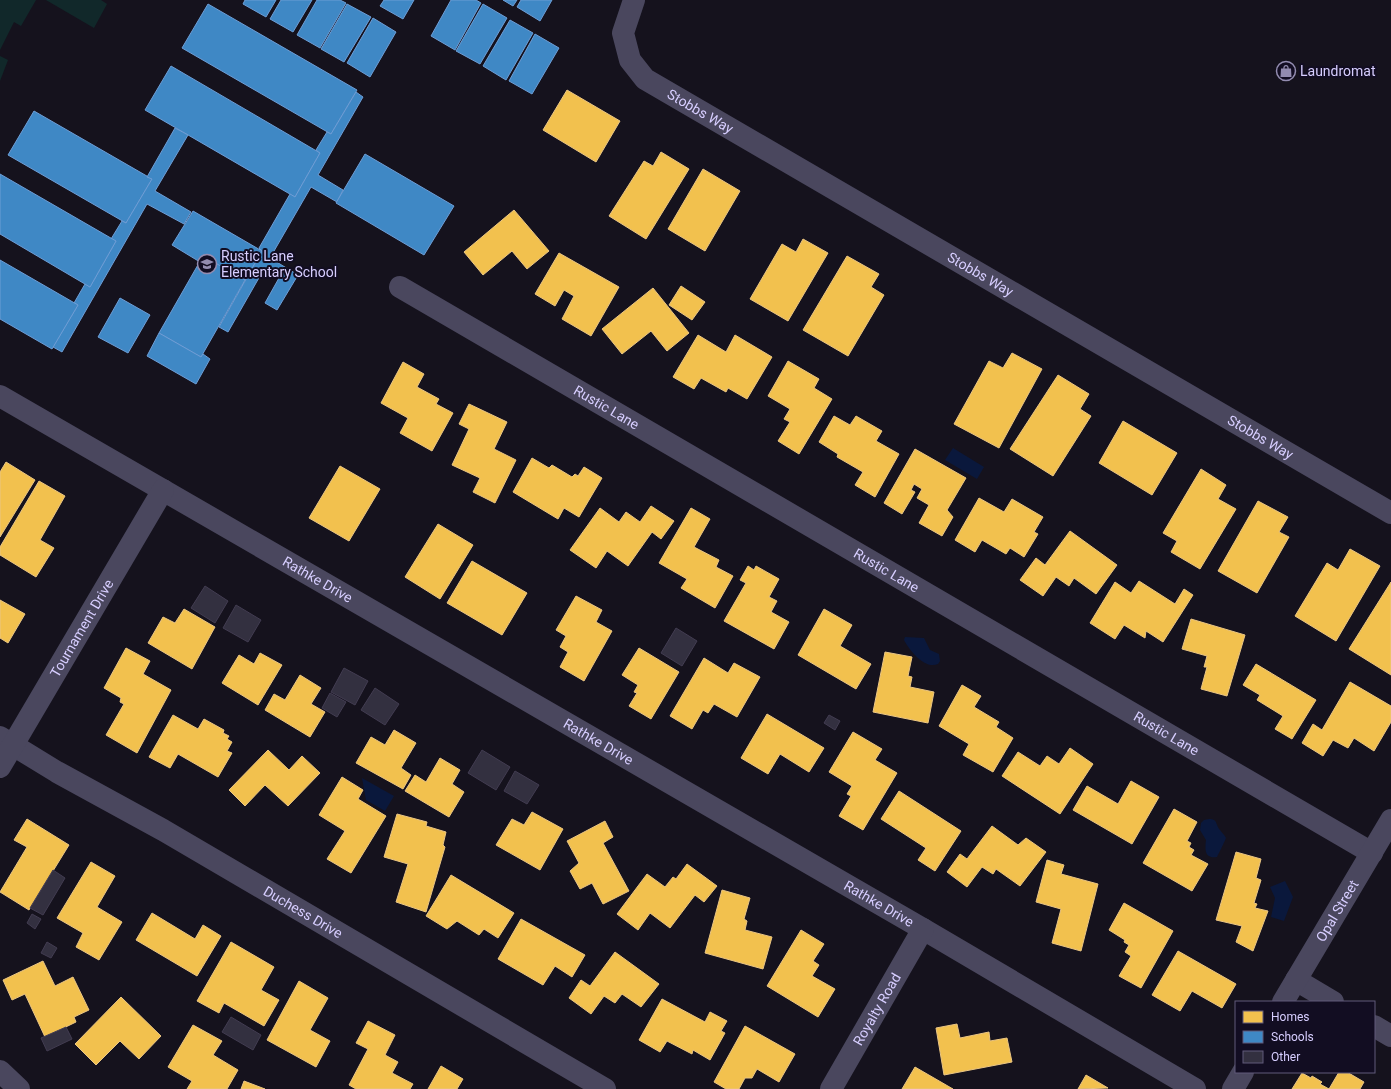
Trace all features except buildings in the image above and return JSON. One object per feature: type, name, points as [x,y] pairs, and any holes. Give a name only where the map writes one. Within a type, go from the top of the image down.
[{"type":"street","name":"Stobbs Way","points":[[634,0],[623,33],[630,60],[645,79],[1391,513]]},
{"type":"street","name":"Rustic Lane","points":[[400,287],[1372,853]]},
{"type":"street","name":"Rathke Drive","points":[[0,396],[923,929],[1195,1089]]},
{"type":"street","name":"Tournament Drive","points":[[0,767],[7,741],[163,490]]},
{"type":"street","name":"Duchess Drive","points":[[7,741],[57,772],[163,830],[605,1089]]},
{"type":"street","name":"Opal Street","points":[[1284,1001],[1391,820]]},
{"type":"street","name":"Royalty Road","points":[[831,1089],[923,929]]},
{"type":"street","points":[[1296,980],[1331,1001]]},
{"type":"street","points":[[1375,1027],[1391,1036]]},
{"type":"street","points":[[0,1071],[19,1089]]},
{"type":"street","points":[[1233,1089],[1242,1073]]},
{"type":"green space","points":[[0,0],[36,0],[21,26],[14,22],[0,50]]},
{"type":"green space","points":[[46,0],[101,0],[107,4],[94,28]]},
{"type":"green space","points":[[0,56],[8,60],[0,81]]},
{"type":"water","points":[[953,448],[984,467],[977,479],[945,460]]},
{"type":"water","points":[[905,637],[924,638],[930,650],[939,654],[940,661],[938,664],[928,664],[918,658],[906,644],[904,640]]},
{"type":"water","points":[[362,778],[394,796],[385,811],[366,800]]},
{"type":"water","points":[[1209,819],[1215,821],[1218,828],[1226,838],[1217,857],[1210,856],[1206,853],[1206,840],[1200,830],[1201,823],[1204,820]]},
{"type":"water","points":[[1285,881],[1293,897],[1284,921],[1271,917],[1275,898],[1270,887]]},
{"type":"place","name":"Laundromat","points":[[1286,71]]},
{"type":"place","name":"Rustic Lane Elementary School","points":[[207,264]]}]
